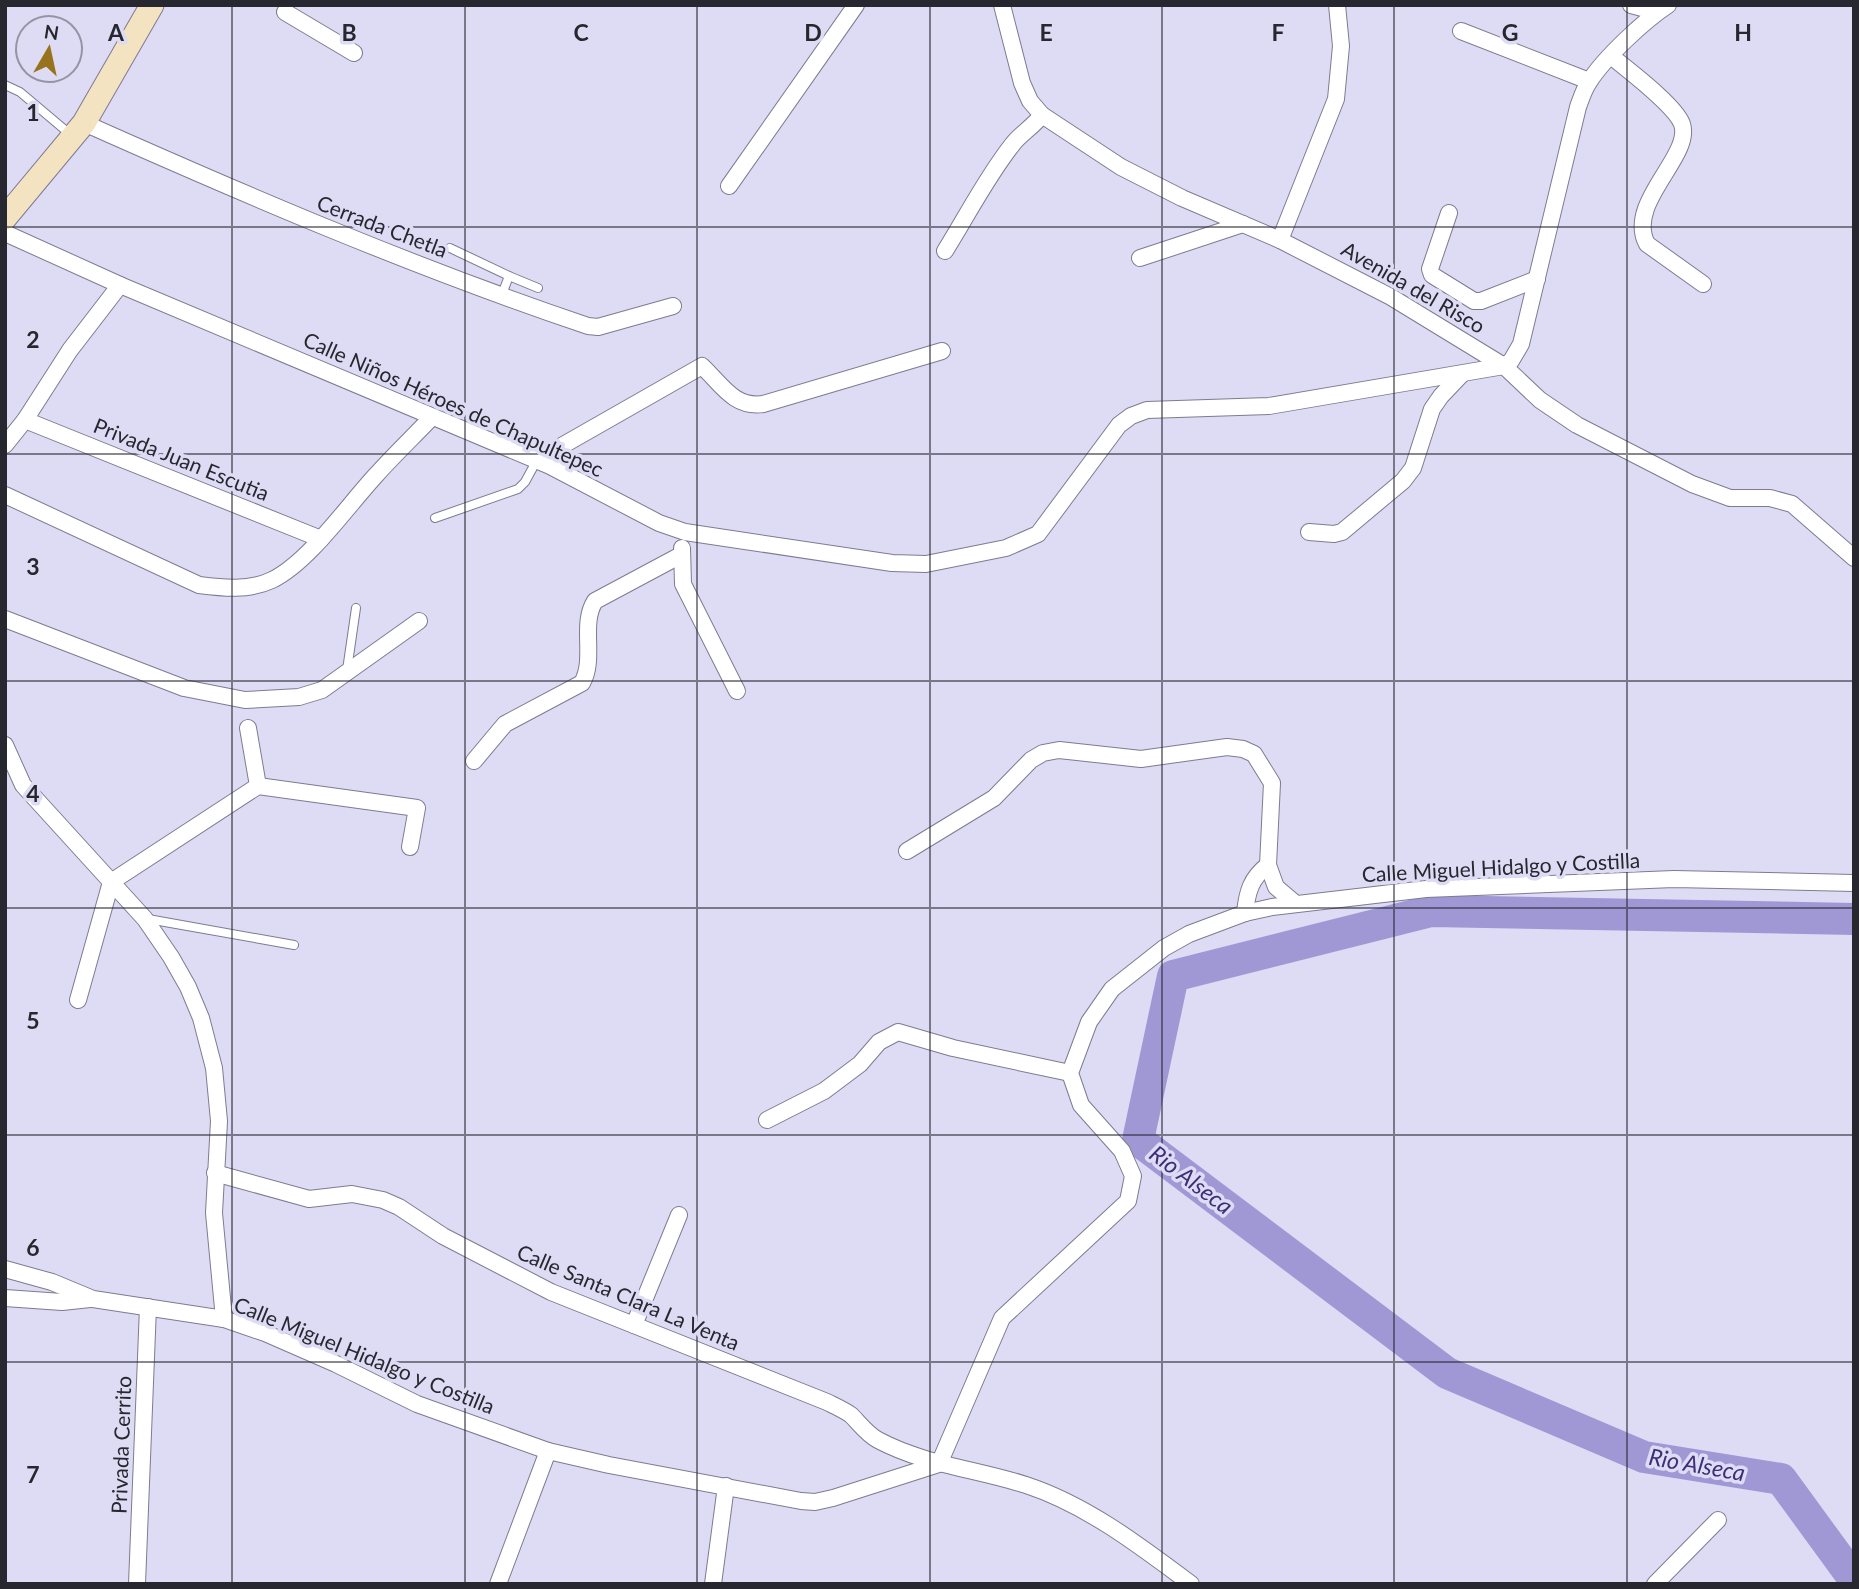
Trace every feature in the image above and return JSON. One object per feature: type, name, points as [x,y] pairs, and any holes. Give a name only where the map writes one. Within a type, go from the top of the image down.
[{"type":"street","points":[[5,218],[79,130],[152,5]]},
{"type":"street","points":[[729,186],[856,5]]},
{"type":"street","name":"Avenida del Risco","points":[[1002,5],[1022,83],[1030,101],[1042,115],[1121,167],[1182,198],[1280,240],[1391,297],[1504,366],[1540,400],[1577,425],[1692,484],[1730,498],[1770,498],[1792,504],[1854,558]]},
{"type":"street","points":[[1280,240],[1336,99],[1341,46],[1337,5]]},
{"type":"street","points":[[1631,5],[1663,9]]},
{"type":"street","points":[[283,7],[354,53]]},
{"type":"street","points":[[1504,366],[1511,361],[1521,344],[1578,107],[1589,81],[1611,56],[1663,9]]},
{"type":"street","points":[[1461,31],[1589,81]]},
{"type":"street","points":[[1611,56],[1671,109],[1682,124],[1683,133],[1678,149],[1662,175],[1643,216],[1642,234],[1647,244],[1703,284]]},
{"type":"street","points":[[945,251],[999,162],[1014,141],[1042,115]]},
{"type":"street","name":"Cerrada Chetla","points":[[79,130],[500,296],[588,326],[598,327],[673,306]]},
{"type":"street","points":[[1449,214],[1430,269],[1432,275],[1474,301],[1481,301],[1537,279]]},
{"type":"street","points":[[1140,257],[1243,223]]},
{"type":"street","name":"Calle Niños Héroes de Chapultepec","points":[[5,233],[120,285],[537,460],[659,523],[685,532],[892,564],[926,564],[972,555],[1006,548],[1038,534],[1119,425],[1131,416],[1147,410],[1269,406],[1504,366]]},
{"type":"street","points":[[5,445],[25,420],[70,350],[120,285]]},
{"type":"street","points":[[537,460],[702,366],[736,399],[748,406],[763,404],[942,351]]},
{"type":"street","points":[[1309,532],[1342,532],[1403,481],[1413,468],[1432,409],[1462,374]]},
{"type":"street","points":[[5,495],[199,585],[222,588],[252,587],[273,580],[321,539],[376,474],[432,416]]},
{"type":"street","name":"Privada Juan Escutia","points":[[25,420],[321,539]]},
{"type":"street","points":[[685,532],[681,555],[683,584],[737,691]]},
{"type":"street","points":[[474,761],[505,724],[582,683],[588,671],[590,616],[595,601],[681,555]]},
{"type":"street","points":[[5,619],[184,688],[245,700],[299,697],[322,690],[419,621]]},
{"type":"street","points":[[248,728],[258,786]]},
{"type":"street","points":[[5,745],[23,785],[145,919],[176,967],[201,1018],[214,1068],[219,1121],[214,1213],[224,1319]]},
{"type":"street","points":[[907,851],[994,798],[1031,760],[1043,753],[1059,750],[1141,759],[1227,747],[1244,749],[1254,754],[1272,783],[1268,865],[1276,887],[1296,904]]},
{"type":"street","points":[[78,1000],[111,882],[258,786],[417,808],[410,848]]},
{"type":"street","points":[[1245,913],[1251,884],[1268,865]]},
{"type":"street","name":"Calle Miguel Hidalgo y Costilla","points":[[1070,1073],[1088,1022],[1112,989],[1164,948],[1189,934],[1272,906],[1426,889],[1498,885],[1674,879],[1854,883]]},
{"type":"street","points":[[767,1120],[824,1091],[860,1064],[879,1042],[898,1032],[953,1048],[1070,1073],[1081,1105],[1122,1151],[1133,1176],[1128,1201],[1002,1318],[939,1464],[1026,1485],[1063,1500],[1118,1531],[1191,1584]]},
{"type":"street","name":"Calle Santa Clara La Venta","points":[[215,1173],[309,1199],[352,1194],[383,1200],[443,1236],[551,1292],[827,1402],[850,1415],[879,1440],[939,1464]]},
{"type":"street","points":[[634,1325],[678,1215]]},
{"type":"street","name":"Calle Miguel Hidalgo y Costilla","points":[[5,1269],[52,1282],[93,1299],[224,1319],[265,1333],[336,1364],[417,1404],[548,1451],[609,1465],[815,1502],[939,1464]]},
{"type":"street","points":[[5,1298],[62,1302],[93,1299]]},
{"type":"street","name":"Privada Cerrito","points":[[137,1584],[148,1307]]},
{"type":"street","points":[[498,1584],[548,1451]]},
{"type":"street","points":[[713,1584],[726,1486]]},
{"type":"street","points":[[1655,1584],[1718,1520]]},
{"type":"lane","points":[[5,85],[79,130]]},
{"type":"lane","points":[[450,248],[538,288]]},
{"type":"lane","points":[[500,296],[509,276]]},
{"type":"lane","points":[[435,518],[518,489],[537,460]]},
{"type":"lane","points":[[346,673],[356,608]]},
{"type":"lane","points":[[145,919],[294,945]]},
{"type":"waterway","name":"Rio Alseca","points":[[1854,919],[1431,911],[1173,976],[1138,1140],[1447,1373],[1644,1457],[1781,1479],[1854,1579]]}]
